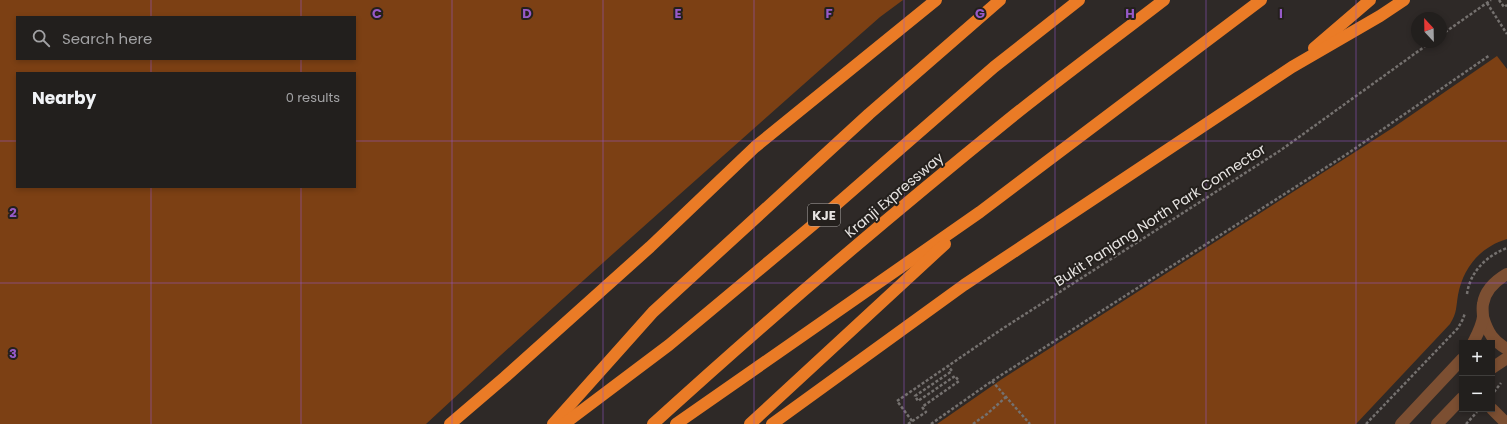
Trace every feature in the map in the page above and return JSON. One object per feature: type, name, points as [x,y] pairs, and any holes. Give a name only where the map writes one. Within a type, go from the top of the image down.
[{"type":"highway","points":[[450,424],[506,377],[650,247],[754,147],[936,0]]},
{"type":"highway","points":[[553,424],[653,312],[869,114],[1000,0]]},
{"type":"highway","name":"KJE","points":[[564,424],[669,345],[814,224],[994,67],[1080,0]]},
{"type":"highway","name":"Kranji Expressway","points":[[653,424],[716,367],[853,249],[1008,119],[1164,0]]},
{"type":"highway","points":[[676,424],[980,212],[1261,0]]},
{"type":"highway","points":[[1292,67],[1370,0]]},
{"type":"highway","points":[[772,424],[964,285],[1292,67],[1380,16],[1404,0]]},
{"type":"highway","points":[[750,424],[980,212]]},
{"type":"street","points":[[1507,274],[1496,280],[1488,291],[1483,304],[1483,317],[1487,330],[1495,341],[1507,349]]},
{"type":"street","points":[[1474,340],[1483,317]]},
{"type":"street","points":[[1495,366],[1507,358]]},
{"type":"street","points":[[1401,424],[1459,362]]},
{"type":"street","points":[[1437,424],[1459,403]]},
{"type":"street","points":[[1495,412],[1503,420]]},
{"type":"path","points":[[1447,31],[1491,0]]},
{"type":"path","points":[[1499,0],[1504,7],[1507,5]]},
{"type":"path","points":[[1487,3],[1507,34]]},
{"type":"path","name":"Bukit Panjang North Park Connector","points":[[912,421],[897,401],[1121,252],[1281,150],[1423,48]]},
{"type":"path","points":[[931,424],[992,381],[1348,154],[1490,55]]},
{"type":"path","points":[[1366,424],[1429,359]]},
{"type":"path","points":[[908,424],[926,412],[922,407],[959,381],[955,376],[918,401],[915,396],[952,371],[948,366]]},
{"type":"path","points":[[992,381],[1030,424]]},
{"type":"path","points":[[972,424],[987,414],[1006,397]]},
{"type":"path","points":[[1466,424],[1477,412]]},
{"type":"shaded area","points":[[0,0],[903,0],[880,17],[708,169],[538,321],[426,424],[0,424]]},
{"type":"shaded area","points":[[1497,56],[1507,69],[1507,239],[1489,247],[1474,260],[1460,285],[1455,313],[1450,324],[1356,424],[937,424],[1002,379],[1394,127]]}]
